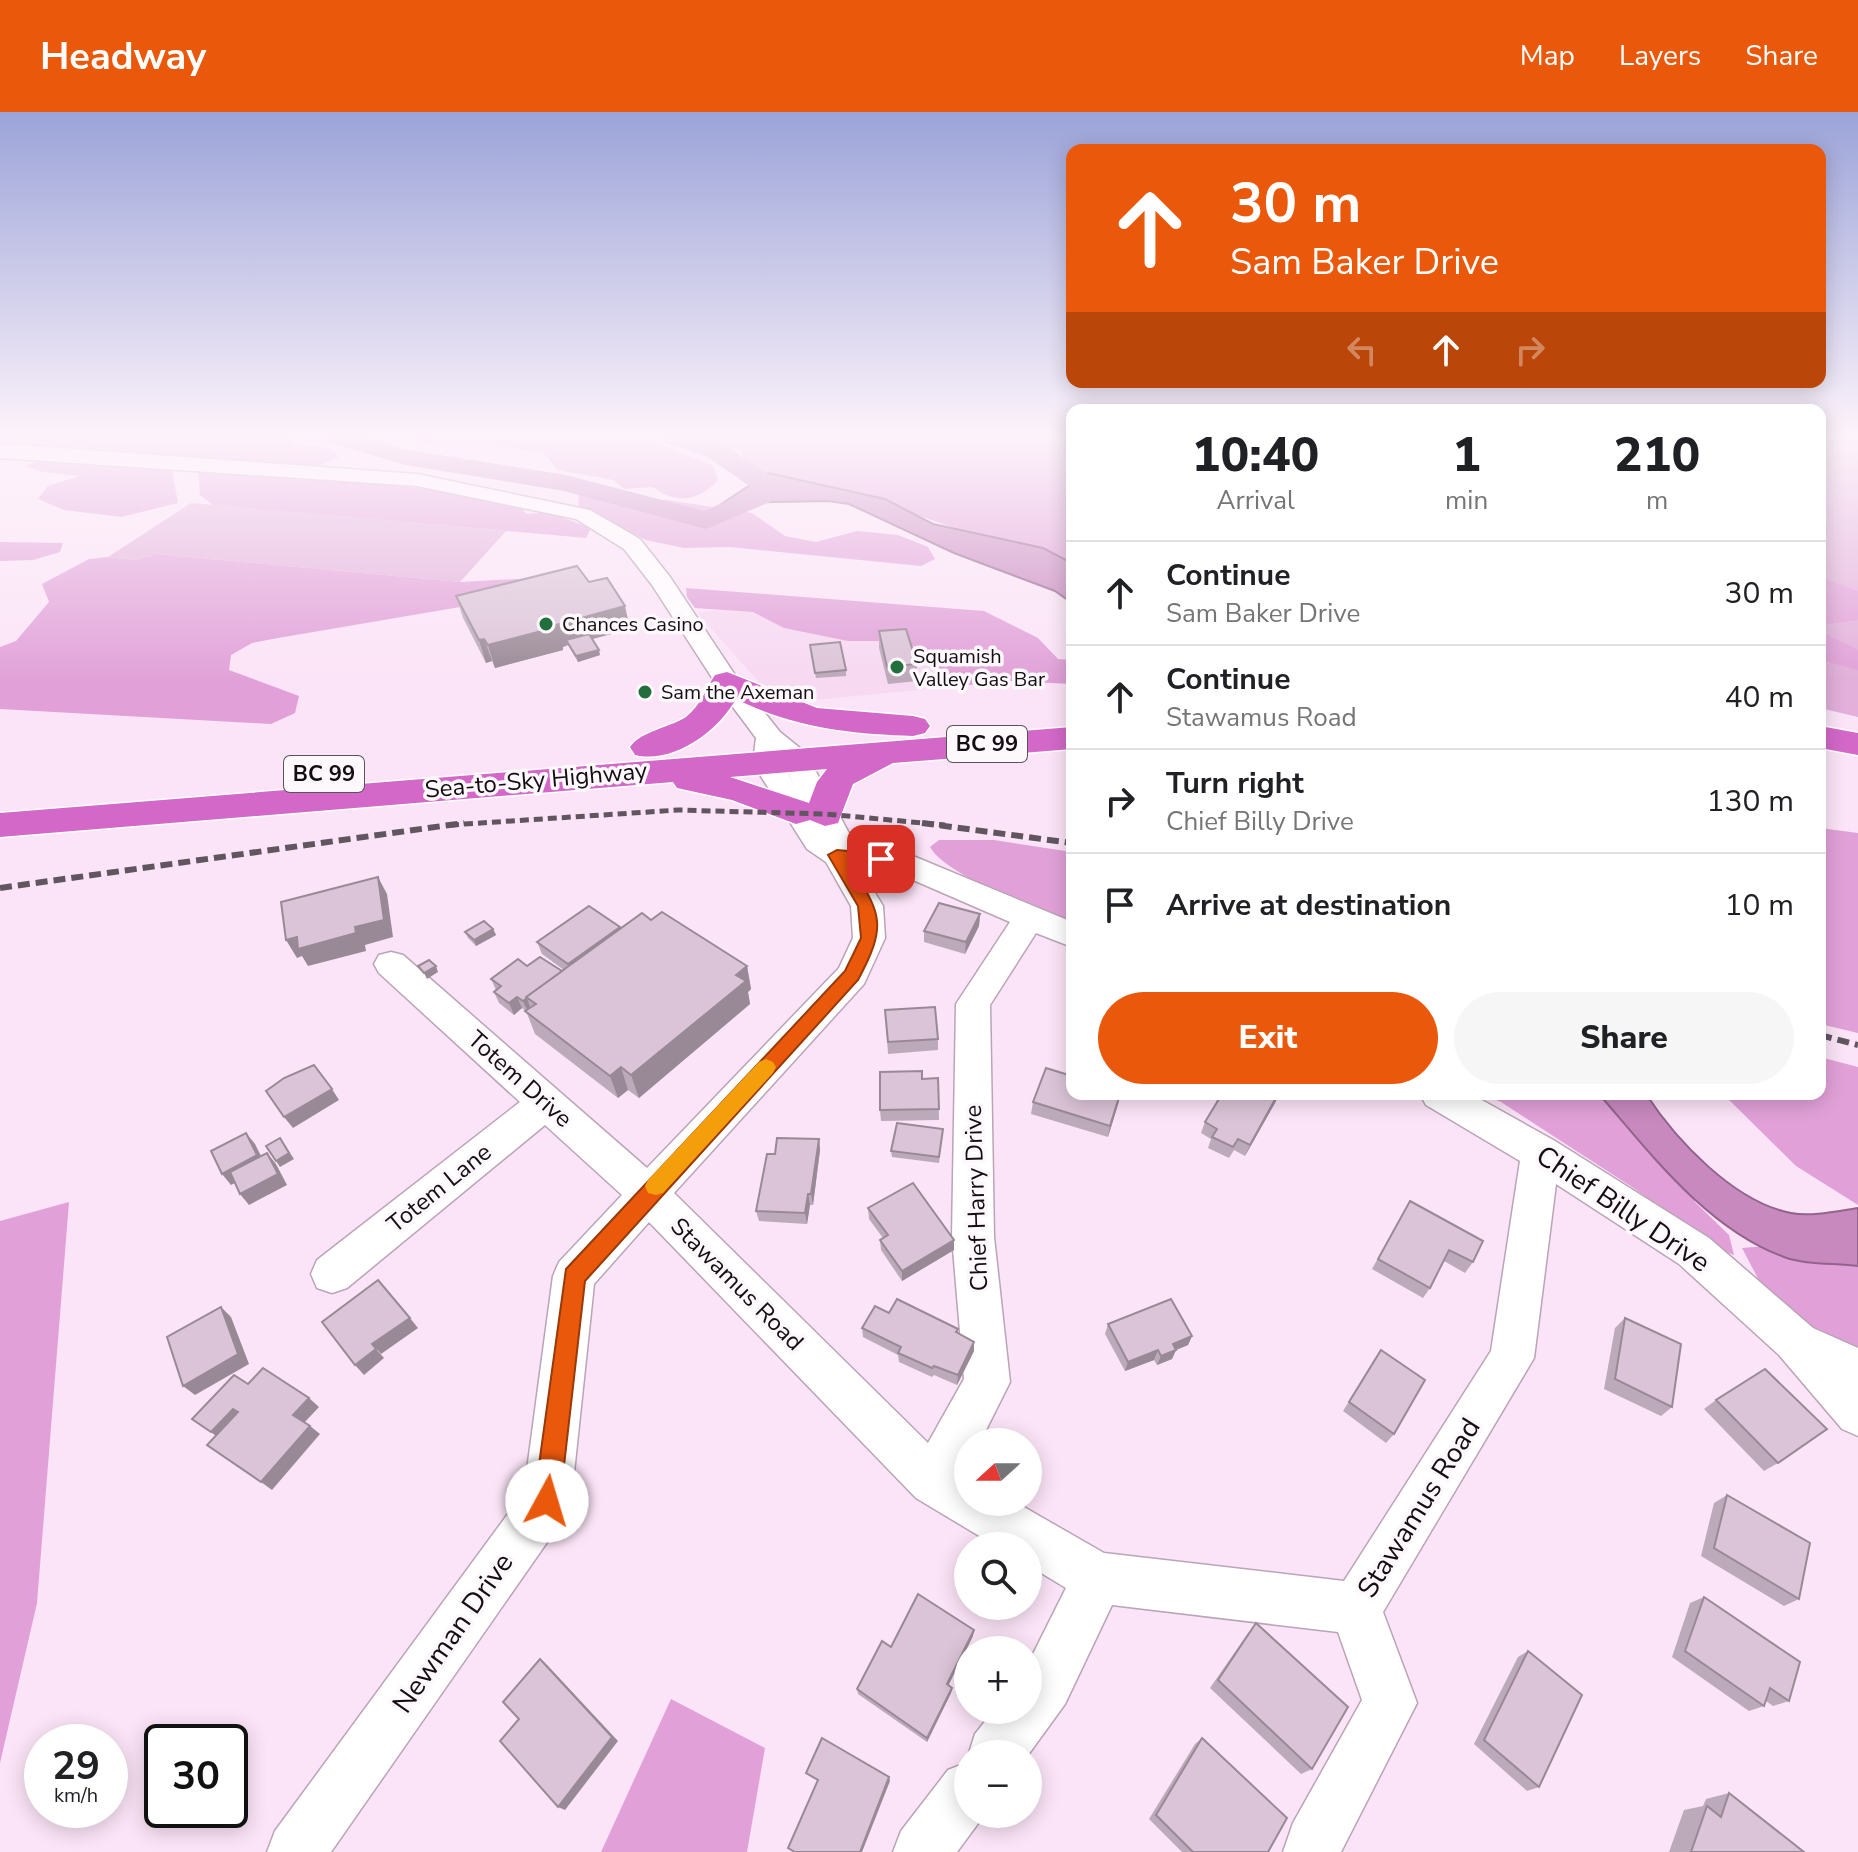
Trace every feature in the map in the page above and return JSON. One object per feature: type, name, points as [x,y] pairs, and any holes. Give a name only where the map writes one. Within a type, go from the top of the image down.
[{"type":"highway","points":[[636,760],[704,722],[720,702],[727,682],[772,704],[804,715],[907,738]]},
{"type":"highway","name":"Sea-to-Sky Highway","points":[[0,799],[778,753],[1066,715]]},
{"type":"highway","points":[[636,760],[811,813],[832,783],[850,769],[907,738]]},
{"type":"highway","name":"Sea-to-Sky Highway","points":[[907,738],[1066,738]]},
{"type":"highway","points":[[1826,738],[1858,744]]},
{"type":"highway","points":[[1826,756],[1858,762]]},
{"type":"highway","name":"Sea-to-Sky Highway","points":[[0,825],[636,760]]},
{"type":"street","points":[[590,518],[632,544],[662,582],[778,753],[811,813],[818,842],[837,855],[867,906],[869,938],[852,975],[648,1194]]},
{"type":"street","points":[[837,855],[902,863],[1066,932]]},
{"type":"street","name":"Chief Harry Drive","points":[[974,1428],[987,1382],[973,1237],[973,1004],[1030,917]]},
{"type":"street","name":"Totem Drive","points":[[391,964],[648,1194]]},
{"type":"street","name":"Chief Billy Drive","points":[[1449,1100],[1541,1153],[1694,1251],[1795,1340],[1858,1413]]},
{"type":"street","name":"Totem Lane","points":[[332,1274],[546,1102]]},
{"type":"street","name":"Stawamus Road","points":[[992,1516],[1098,1578],[1356,1608],[1512,1358],[1541,1153]]},
{"type":"street","name":"Newman Drive","points":[[296,1852],[547,1501],[574,1276],[648,1194]]},
{"type":"street","name":"Stawamus Road","points":[[648,1194],[954,1493]]},
{"type":"street","points":[[1795,1340],[1858,1371]]},
{"type":"street","points":[[1005,1740],[1046,1685],[1098,1578]]},
{"type":"street","points":[[1312,1852],[1313,1843],[1390,1703],[1356,1608]]},
{"type":"street","points":[[922,1852],[954,1809]]},
{"type":"shaded area","points":[[168,518],[362,518],[506,531],[460,582],[157,554],[134,560],[108,557]]},
{"type":"shaded area","points":[[362,518],[564,518],[591,528],[586,538]]},
{"type":"shaded area","points":[[604,518],[759,518],[785,536],[816,542],[857,531],[898,535],[928,547],[935,559],[921,566],[730,547],[684,548],[646,540]]},
{"type":"shaded area","points":[[879,518],[922,518],[933,524],[1043,548],[1066,560],[1066,599],[1055,591],[954,553]]},
{"type":"shaded area","points":[[927,518],[1066,518],[1066,567]]},
{"type":"shaded area","points":[[1826,518],[1858,518],[1858,717],[1826,709]]},
{"type":"shaded area","points":[[0,542],[63,543],[60,552],[33,560],[0,561]]},
{"type":"shaded area","points":[[157,554],[460,582],[517,579],[533,584],[537,594],[252,643],[231,655],[229,670],[299,696],[295,713],[271,724],[0,709],[0,647],[16,641],[49,602],[42,584],[89,559],[108,557],[134,560]]},
{"type":"shaded area","points":[[1826,579],[1858,591],[1858,620],[1826,624]]},
{"type":"shaded area","points":[[686,588],[984,611],[1038,638],[1058,659],[1066,660],[1066,684],[1010,681],[949,687],[922,650],[901,641],[848,641],[784,628],[753,612],[695,608],[687,597]]},
{"type":"shaded area","name":"Squamish Valley Gas Bar","points":[[716,610],[753,612],[784,628],[901,641],[922,649],[949,687],[792,702],[759,682],[697,613]]},
{"type":"shaded area","points":[[1826,634],[1858,650],[1858,670],[1826,662]]},
{"type":"shaded area","points":[[1826,829],[1858,833],[1858,1033],[1826,1025]]},
{"type":"shaded area","points":[[939,840],[994,840],[1066,851],[1066,924],[973,880],[939,858],[930,847]]},
{"type":"shaded area","points":[[1826,1059],[1858,1067],[1858,1205],[1796,1166],[1729,1100],[1826,1100]]},
{"type":"shaded area","points":[[1496,1100],[1622,1100],[1679,1169],[1695,1202],[1729,1235],[1734,1255],[1711,1246],[1635,1189]]},
{"type":"shaded area","points":[[1604,1100],[1650,1100],[1708,1167],[1728,1183],[1770,1207],[1807,1214],[1858,1208],[1858,1266],[1792,1260],[1756,1244],[1705,1209],[1660,1165]]},
{"type":"shaded area","points":[[69,1202],[37,1603],[0,1763],[0,1221]]},
{"type":"shaded area","points":[[1779,1245],[1858,1266],[1858,1363],[1764,1290],[1742,1248]]},
{"type":"shaded area","points":[[671,1699],[765,1748],[747,1852],[601,1852]]},
{"type":"building","points":[[577,566],[589,582],[607,578],[625,606],[488,645],[484,639],[479,640],[456,596]]},
{"type":"building","points":[[906,629],[917,664],[887,667],[879,631]]},
{"type":"building","points":[[589,634],[599,650],[576,656],[566,640]]},
{"type":"building","points":[[840,642],[846,670],[815,673],[810,645]]},
{"type":"building","points":[[378,877],[384,920],[355,927],[356,933],[298,949],[297,937],[286,940],[281,902]]},
{"type":"building","points":[[939,903],[980,914],[966,942],[924,931]]},
{"type":"building","points":[[589,906],[620,927],[568,964],[537,942]]},
{"type":"building","points":[[662,912],[747,966],[736,975],[746,981],[631,1075],[621,1067],[610,1076],[525,1011],[536,1004],[526,997],[642,913],[651,920]]},
{"type":"building","points":[[484,921],[493,929],[474,940],[465,932]]},
{"type":"building","points":[[540,957],[562,971],[523,1001],[517,997],[509,1003],[494,992],[501,986],[491,979],[518,959],[527,966]]},
{"type":"building","points":[[429,960],[436,966],[424,973],[418,966]]},
{"type":"building","points":[[935,1007],[938,1039],[888,1042],[885,1010]]},
{"type":"building","points":[[314,1065],[332,1089],[284,1117],[266,1091],[284,1078]]},
{"type":"building","points":[[1046,1068],[1066,1074],[1066,1100],[1118,1100],[1110,1126],[1033,1102]]},
{"type":"building","points":[[922,1071],[922,1079],[938,1078],[939,1109],[880,1110],[880,1072]]},
{"type":"building","points":[[1218,1100],[1275,1100],[1250,1145],[1238,1139],[1233,1147],[1212,1137],[1217,1129],[1205,1122]]},
{"type":"building","points":[[897,1123],[943,1129],[939,1157],[891,1151]]},
{"type":"building","points":[[246,1133],[257,1155],[222,1174],[211,1151]]},
{"type":"building","points":[[280,1138],[289,1153],[276,1161],[266,1146]]},
{"type":"building","points":[[777,1138],[819,1139],[805,1213],[756,1211],[767,1154],[775,1154]]},
{"type":"building","points":[[267,1153],[278,1174],[240,1194],[230,1172]]},
{"type":"building","points":[[913,1183],[954,1240],[902,1271],[880,1240],[888,1235],[868,1208]]},
{"type":"building","points":[[1410,1201],[1483,1241],[1473,1262],[1449,1250],[1430,1288],[1378,1259]]},
{"type":"building","points":[[378,1280],[410,1318],[372,1344],[376,1349],[355,1365],[322,1322]]},
{"type":"building","points":[[897,1299],[958,1329],[956,1332],[974,1342],[958,1375],[898,1353],[901,1347],[862,1328],[875,1306],[889,1313]]},
{"type":"building","points":[[1171,1299],[1192,1336],[1173,1344],[1176,1350],[1161,1356],[1158,1350],[1128,1362],[1108,1324]]},
{"type":"building","points":[[221,1307],[238,1354],[183,1386],[167,1337]]},
{"type":"building","points":[[1625,1318],[1681,1344],[1672,1407],[1615,1379]]},
{"type":"building","points":[[1381,1350],[1425,1380],[1394,1434],[1349,1402]]},
{"type":"building","points":[[263,1368],[309,1398],[293,1415],[310,1426],[261,1482],[207,1445],[238,1412],[233,1409],[211,1432],[192,1419],[234,1375],[248,1384]]},
{"type":"building","points":[[1765,1369],[1827,1429],[1778,1463],[1716,1400]]},
{"type":"building","points":[[1727,1495],[1810,1543],[1799,1599],[1714,1548]]},
{"type":"building","points":[[918,1594],[954,1620],[974,1630],[971,1636],[954,1636],[954,1670],[947,1684],[952,1688],[927,1738],[857,1689],[882,1641],[891,1647]]},
{"type":"building","points":[[1704,1597],[1800,1662],[1789,1701],[1770,1688],[1764,1706],[1685,1651]]},
{"type":"building","points":[[1256,1623],[1348,1707],[1312,1769],[1218,1680]]},
{"type":"building","points":[[1528,1651],[1582,1695],[1539,1787],[1484,1740]]},
{"type":"building","points":[[540,1659],[612,1737],[558,1807],[500,1741],[519,1719],[503,1702]]},
{"type":"building","points":[[822,1738],[889,1777],[860,1852],[795,1852],[788,1848],[818,1780],[806,1773]]},
{"type":"building","points":[[1202,1738],[1287,1818],[1268,1852],[1193,1852],[1156,1815]]},
{"type":"building","points":[[1729,1793],[1804,1852],[1691,1852],[1707,1806],[1721,1817]]},
{"type":"waterway","points":[[699,518],[710,518]]},
{"type":"railway","points":[[450,825],[678,810],[825,814],[945,825]]},
{"type":"railway","points":[[0,888],[464,823]]},
{"type":"railway","points":[[922,823],[1066,842]]},
{"type":"railway","points":[[1826,1037],[1858,1045]]},
{"type":"slow traffic","points":[[656,1186],[766,1067]]},
{"type":"place","name":"Chances Casino","points":[[546,624]]},
{"type":"place","name":"Squamish Valley Gas Bar","points":[[897,667]]},
{"type":"place","name":"Sam the Axeman","points":[[645,692]]},
{"type":"route","points":[[547,1501],[574,1276],[852,975],[869,938],[867,906],[837,855],[881,859]]}]
